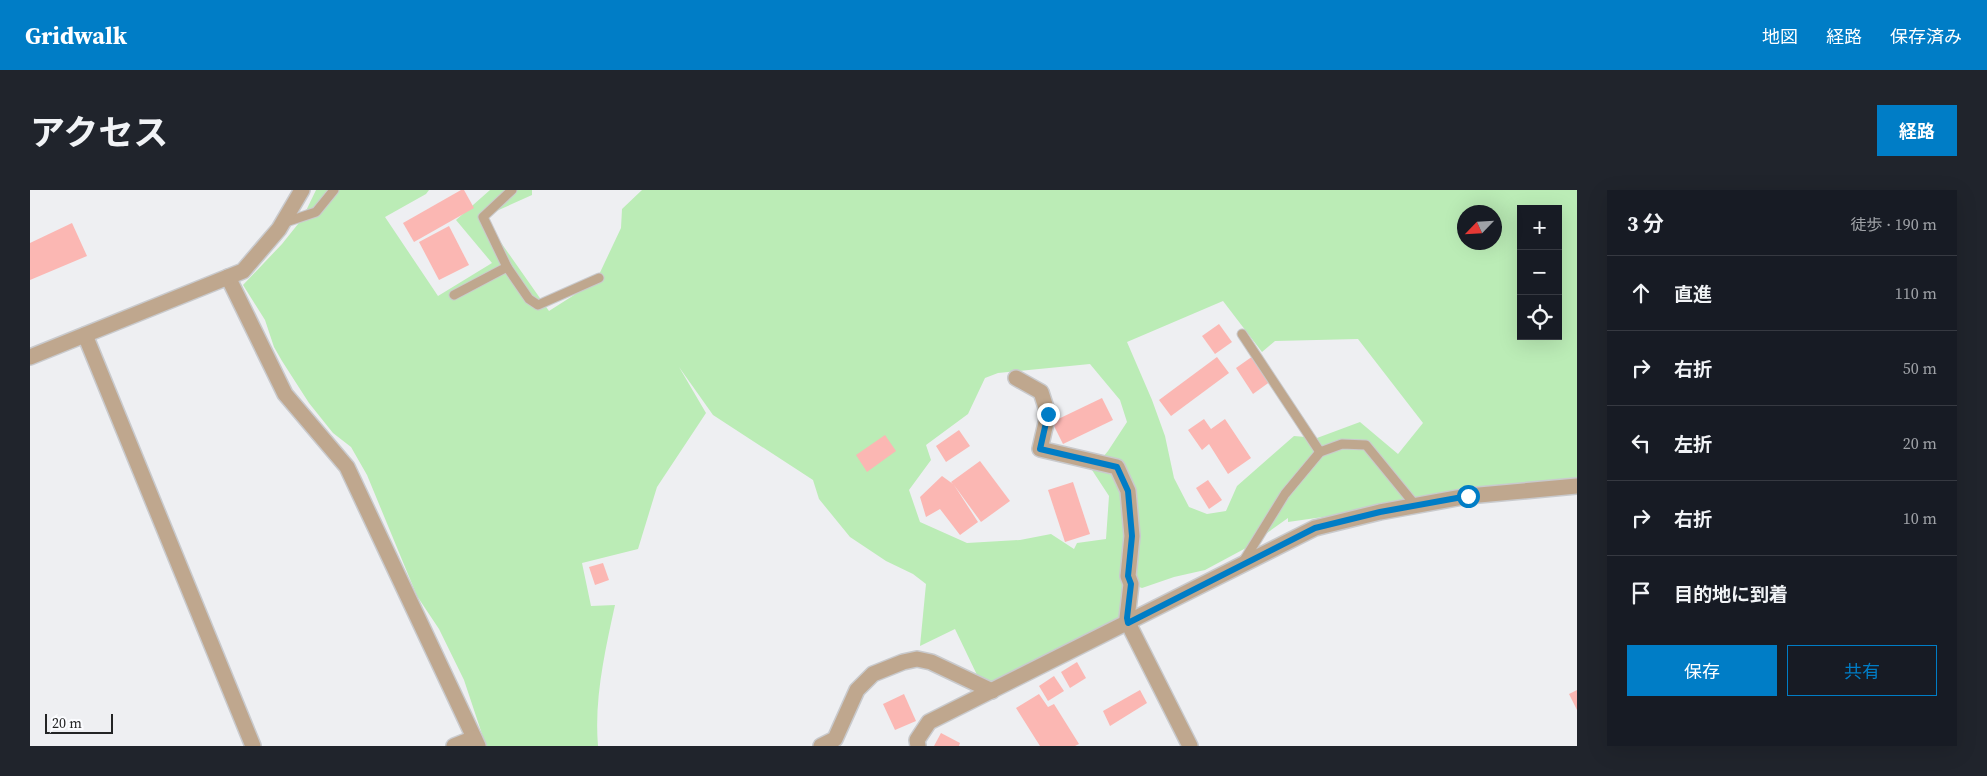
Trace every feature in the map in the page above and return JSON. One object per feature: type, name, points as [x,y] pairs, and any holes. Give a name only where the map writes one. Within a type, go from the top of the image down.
[{"type":"street","points":[[30,357],[244,271],[282,223],[302,190]]},
{"type":"street","points":[[228,277],[285,394],[347,467],[476,742],[454,746]]},
{"type":"street","points":[[84,335],[254,746]]},
{"type":"street","points":[[1016,378],[1041,392],[1048,414],[1040,449],[1117,467],[1128,491],[1132,536],[1128,576],[1131,584],[1128,623],[1190,746]]},
{"type":"street","points":[[918,746],[918,740],[929,722],[1315,528],[1380,512],[1468,496],[1577,486]]},
{"type":"street","points":[[821,746],[835,739],[857,690],[873,674],[903,662],[917,659],[931,662],[992,691]]},
{"type":"lane","points":[[282,223],[316,212],[334,190]]},
{"type":"lane","points":[[512,190],[483,217],[507,267],[529,299],[538,305],[599,278]]},
{"type":"lane","points":[[454,295],[507,267]]},
{"type":"lane","points":[[1242,334],[1320,452]]},
{"type":"lane","points":[[1241,565],[1285,494],[1320,452],[1342,444],[1366,445],[1416,506]]},
{"type":"green space","points":[[316,190],[429,190],[426,194],[385,217],[438,296],[492,263],[456,220],[490,190],[532,190],[532,195],[483,217],[549,311],[596,281],[621,228],[622,209],[642,190],[1577,190],[1577,486],[1546,485],[1288,522],[1288,518],[1246,548],[1205,570],[1174,577],[1142,588],[1131,584],[1127,618],[994,683],[978,677],[955,629],[920,646],[926,584],[913,574],[886,561],[850,537],[819,499],[813,480],[713,415],[679,367],[706,413],[657,487],[638,549],[582,563],[591,606],[615,605],[604,657],[599,693],[598,746],[486,746],[464,680],[439,629],[417,596],[367,475],[351,447],[333,433],[309,403],[274,347],[265,320],[243,285],[282,244],[302,219]],"holes":[[[1223,301],[1262,352],[1275,341],[1358,339],[1423,423],[1398,454],[1360,422],[1317,438],[1294,436],[1237,486],[1226,511],[1207,514],[1189,507],[1174,478],[1165,436],[1127,342]],[[1090,364],[1120,400],[1127,422],[1108,451],[1092,470],[1109,496],[1106,539],[1077,543],[1074,549],[1051,534],[1020,540],[967,543],[920,522],[909,490],[931,460],[926,445],[968,414],[985,378],[998,373]]]},
{"type":"building","points":[[464,190],[474,208],[414,242],[403,223]]},
{"type":"building","points":[[72,223],[87,256],[30,280],[30,243]]},
{"type":"building","points":[[449,226],[469,265],[439,280],[419,242]]},
{"type":"building","points":[[1219,324],[1232,342],[1215,354],[1202,336]]},
{"type":"building","points":[[1253,356],[1271,381],[1253,394],[1236,368]]},
{"type":"building","points":[[1217,357],[1229,373],[1171,416],[1159,400]]},
{"type":"building","points":[[1102,398],[1113,420],[1063,444],[1052,422]]},
{"type":"building","points":[[1204,419],[1211,429],[1225,419],[1251,458],[1228,474],[1209,444],[1202,450],[1188,430]]},
{"type":"building","points":[[959,430],[970,446],[946,462],[936,446]]},
{"type":"building","points":[[885,435],[896,451],[867,472],[856,455]]},
{"type":"building","points":[[980,461],[1010,501],[981,522],[954,485],[978,522],[960,535],[940,509],[926,517],[920,497],[942,476],[953,484],[951,482]]},
{"type":"building","points":[[1208,480],[1222,500],[1209,509],[1196,488]]},
{"type":"building","points":[[1073,482],[1090,534],[1065,542],[1048,490]]},
{"type":"building","points":[[603,563],[609,580],[595,585],[589,567]]},
{"type":"building","points":[[1077,662],[1086,678],[1070,688],[1061,672]]},
{"type":"building","points":[[1054,676],[1064,691],[1048,701],[1039,686]]},
{"type":"building","points":[[1140,690],[1147,703],[1110,726],[1103,711]]},
{"type":"building","points":[[1577,690],[1577,710],[1569,694]]},
{"type":"building","points":[[904,694],[916,721],[895,730],[883,704]]},
{"type":"building","points":[[1039,694],[1048,707],[1054,704],[1079,744],[1075,746],[1040,746],[1016,708]]},
{"type":"building","points":[[941,733],[960,743],[959,746],[934,746]]},
{"type":"route","points":[[1048,414],[1040,449],[1117,467],[1128,491],[1132,536],[1128,576],[1131,584],[1128,623],[1315,528],[1380,512],[1468,496]]}]
